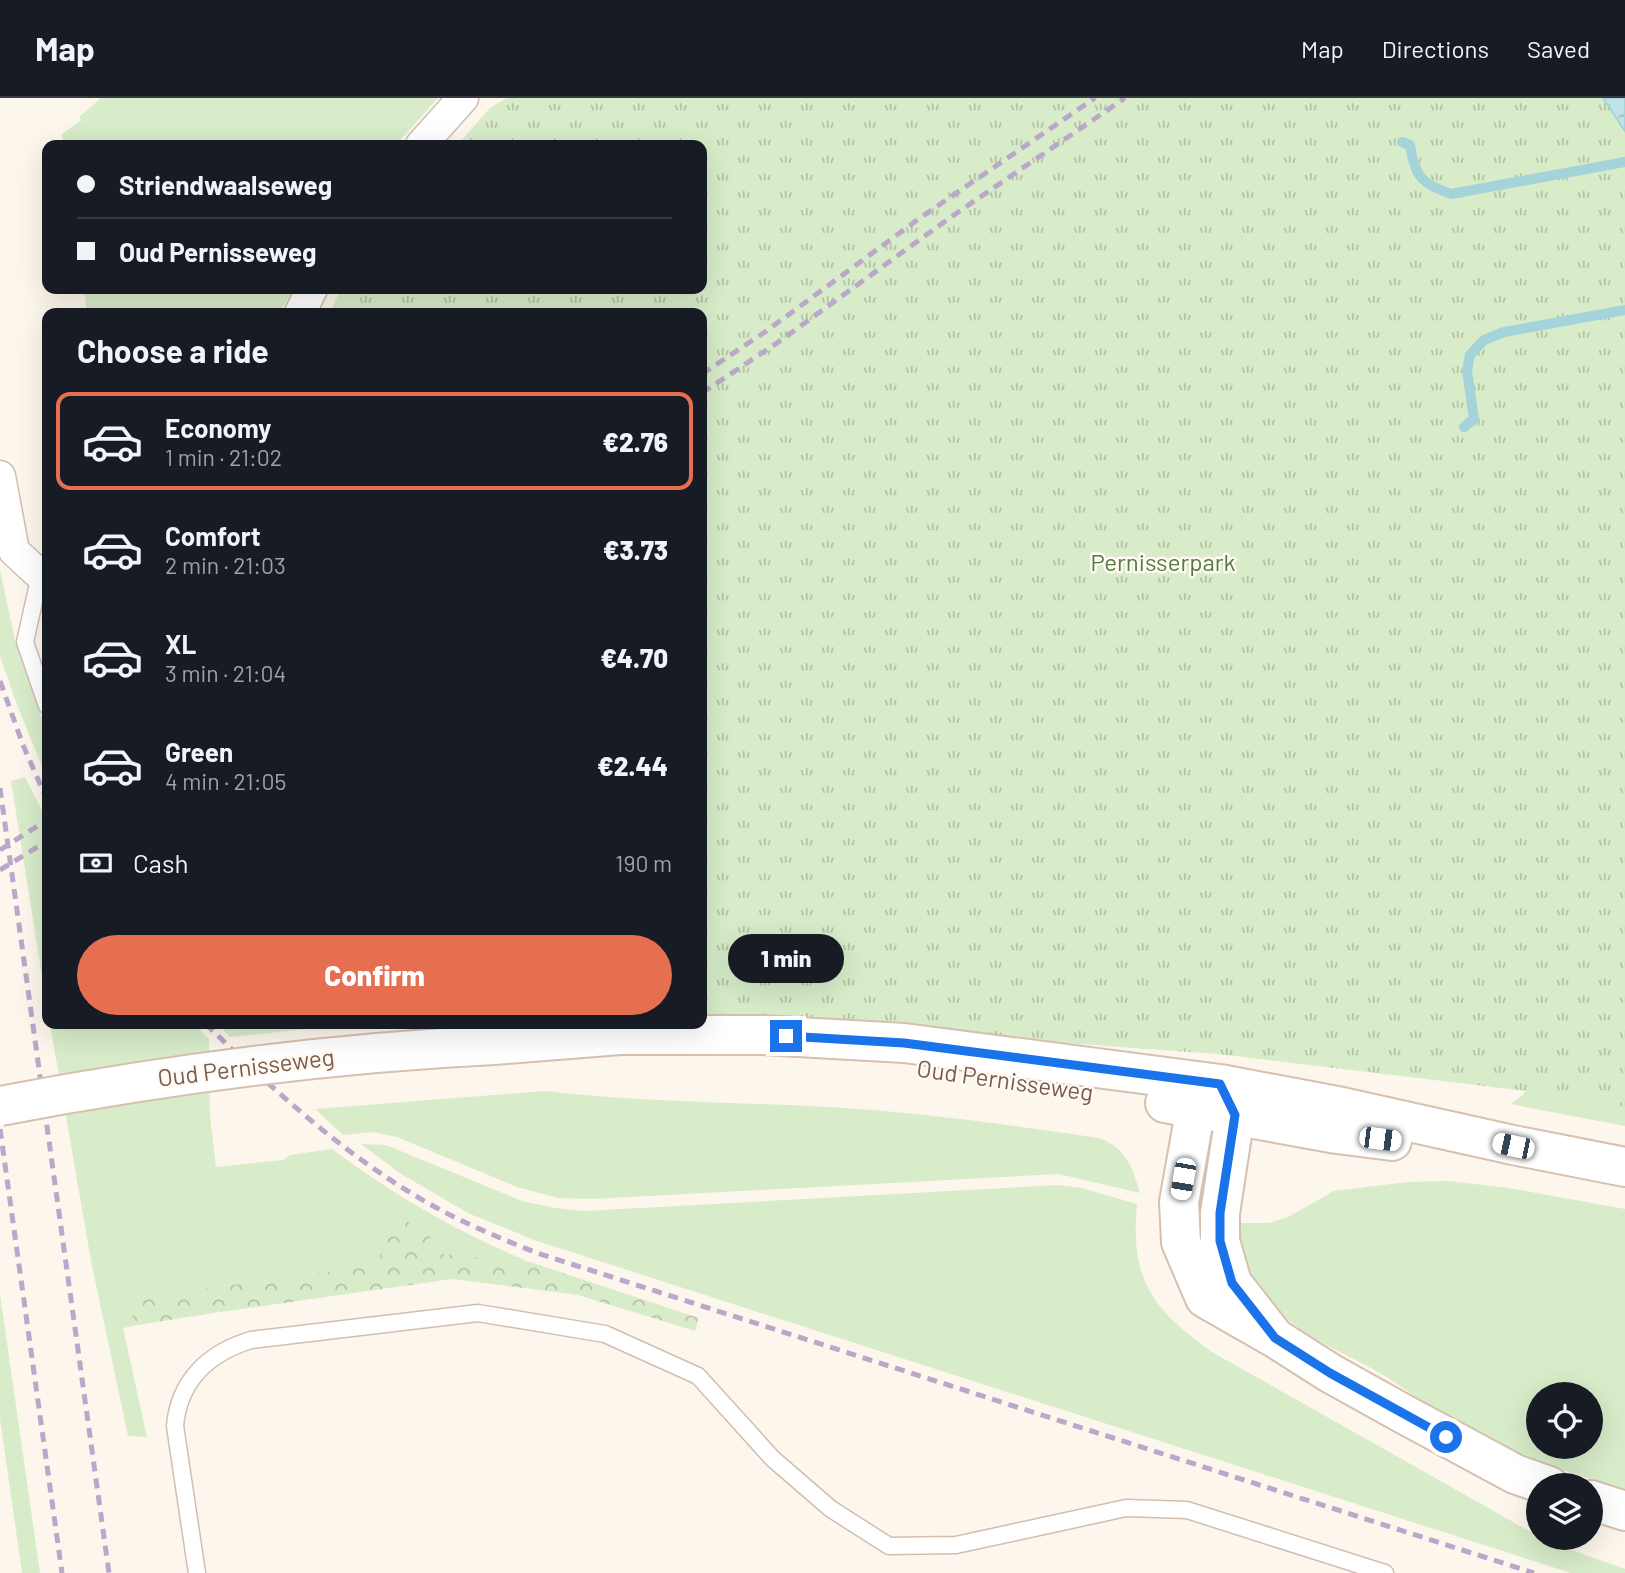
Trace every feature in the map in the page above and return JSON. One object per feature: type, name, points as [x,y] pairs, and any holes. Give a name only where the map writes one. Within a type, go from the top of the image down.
[{"type":"street","points":[[425,140],[463,98]]},
{"type":"street","points":[[0,476],[14,551],[42,575]]},
{"type":"street","name":"Oud Pernisseweg","points":[[0,1106],[195,1074],[343,1055],[620,1035],[763,1035],[904,1043],[1217,1102],[1342,1107],[1513,1146],[1625,1167]]},
{"type":"street","points":[[1217,1102],[1179,1202],[1181,1242],[1205,1297],[1330,1373],[1526,1478]]},
{"type":"street","points":[[1603,1504],[1625,1511]]},
{"type":"lane","points":[[42,584],[25,642],[42,691]]},
{"type":"lane","points":[[197,1573],[175,1426],[187,1384],[207,1361],[221,1351],[251,1340],[478,1313],[605,1334],[698,1376],[773,1460],[831,1509],[890,1546],[956,1545],[1126,1508],[1188,1510],[1385,1573]]},
{"type":"green space","points":[[101,98],[438,98],[400,140],[63,140],[62,134],[81,120],[79,117]]},
{"type":"green space","name":"Pernisserpark","points":[[507,98],[1625,98],[1625,1107],[1567,1096],[1218,1054],[707,1017],[707,308],[332,308],[338,294],[707,294],[707,140],[461,140],[490,108]]},
{"type":"green space","points":[[85,294],[291,294],[282,308],[86,308]]},
{"type":"green space","points":[[0,570],[16,644],[42,719],[42,767],[16,702],[0,656]]},
{"type":"green space","points":[[25,777],[42,811],[42,976],[11,781]]},
{"type":"green space","points":[[1625,957],[1625,1126],[1510,1104],[1522,1096]]},
{"type":"green space","points":[[51,1029],[199,1029],[209,1039],[210,1117],[216,1167],[283,1160],[290,1155],[332,1149],[427,1212],[530,1262],[433,1253],[377,1239],[382,1265],[140,1297],[132,1316],[138,1325],[123,1328],[147,1437],[128,1436],[91,1261]]},
{"type":"green space","points":[[223,1029],[308,1029],[230,1037]]},
{"type":"green space","points":[[545,1091],[651,1100],[862,1109],[1099,1138],[1116,1147],[1127,1159],[1140,1193],[1059,1174],[593,1199],[558,1198],[517,1187],[397,1137],[372,1132],[343,1135],[315,1109]]},
{"type":"green space","points":[[361,1144],[386,1145],[522,1201],[585,1211],[1057,1185],[1082,1188],[1137,1204],[1137,1253],[1149,1290],[1174,1321],[1212,1352],[1526,1529],[1526,1550],[1572,1550],[1625,1569],[1625,1573],[1571,1573],[537,1241],[470,1214],[401,1174]]},
{"type":"green space","points":[[1448,1181],[1509,1188],[1625,1209],[1625,1490],[1603,1483],[1603,1473],[1573,1473],[1533,1459],[1603,1459],[1603,1382],[1526,1382],[1526,1457],[1466,1429],[1385,1376],[1301,1329],[1276,1309],[1255,1280],[1245,1258],[1235,1223],[1269,1223],[1288,1217],[1334,1191],[1408,1182]]},
{"type":"green space","points":[[405,1220],[430,1235],[433,1253],[530,1262],[699,1318],[695,1331],[578,1295],[452,1279],[138,1325],[132,1316],[140,1297],[382,1265],[377,1239],[381,1228]]},
{"type":"green space","points":[[0,1294],[40,1573],[22,1573],[0,1419]]},
{"type":"water","points":[[1603,98],[1625,98],[1625,131]]},
{"type":"waterway","points":[[1402,142],[1410,145],[1414,165],[1421,177],[1451,194],[1625,162]]},
{"type":"waterway","points":[[1464,427],[1474,419],[1467,371],[1470,355],[1484,340],[1504,332],[1625,310]]},
{"type":"railway","points":[[707,371],[765,332],[920,218],[1095,98]]},
{"type":"railway","points":[[707,390],[1125,98]]},
{"type":"railway","points":[[0,681],[42,789]]},
{"type":"railway","points":[[0,788],[109,1573]]},
{"type":"railway","points":[[0,850],[42,823]]},
{"type":"railway","points":[[0,870],[42,844]]},
{"type":"railway","points":[[211,1029],[286,1099],[373,1168],[435,1207],[537,1253],[1534,1573]]},
{"type":"railway","points":[[0,1129],[62,1573]]},
{"type":"route","points":[[786,1036],[904,1043],[1220,1084],[1235,1115],[1220,1213],[1220,1241],[1232,1283],[1275,1338],[1330,1373],[1446,1437]]}]
